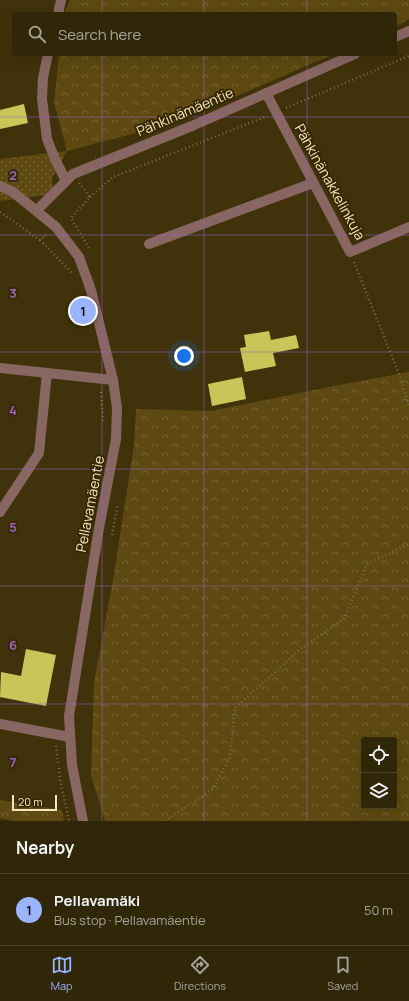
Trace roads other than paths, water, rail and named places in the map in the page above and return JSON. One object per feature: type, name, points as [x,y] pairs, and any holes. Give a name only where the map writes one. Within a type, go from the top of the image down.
[{"type":"street","points":[[59,12],[62,0]]},
{"type":"street","points":[[397,36],[409,31]]},
{"type":"street","points":[[48,56],[43,78],[42,99],[47,139],[66,181]]},
{"type":"street","name":"Pähkinämäentie","points":[[37,210],[73,174],[192,126],[350,56]]},
{"type":"street","name":"Pähkinänakkelinkuja","points":[[266,93],[350,252],[409,227]]},
{"type":"street","points":[[149,244],[313,183]]},
{"type":"street","name":"Pellavamäentie","points":[[0,186],[13,192],[56,227],[79,257],[91,290],[113,380],[117,408],[116,439],[99,528],[69,716],[72,765],[83,821]]},
{"type":"street","points":[[0,368],[113,380]]},
{"type":"street","points":[[0,512],[38,453],[47,373]]},
{"type":"street","points":[[0,724],[70,737]]},
{"type":"place","name":"Pellavamäki","points":[[83,311]]}]
